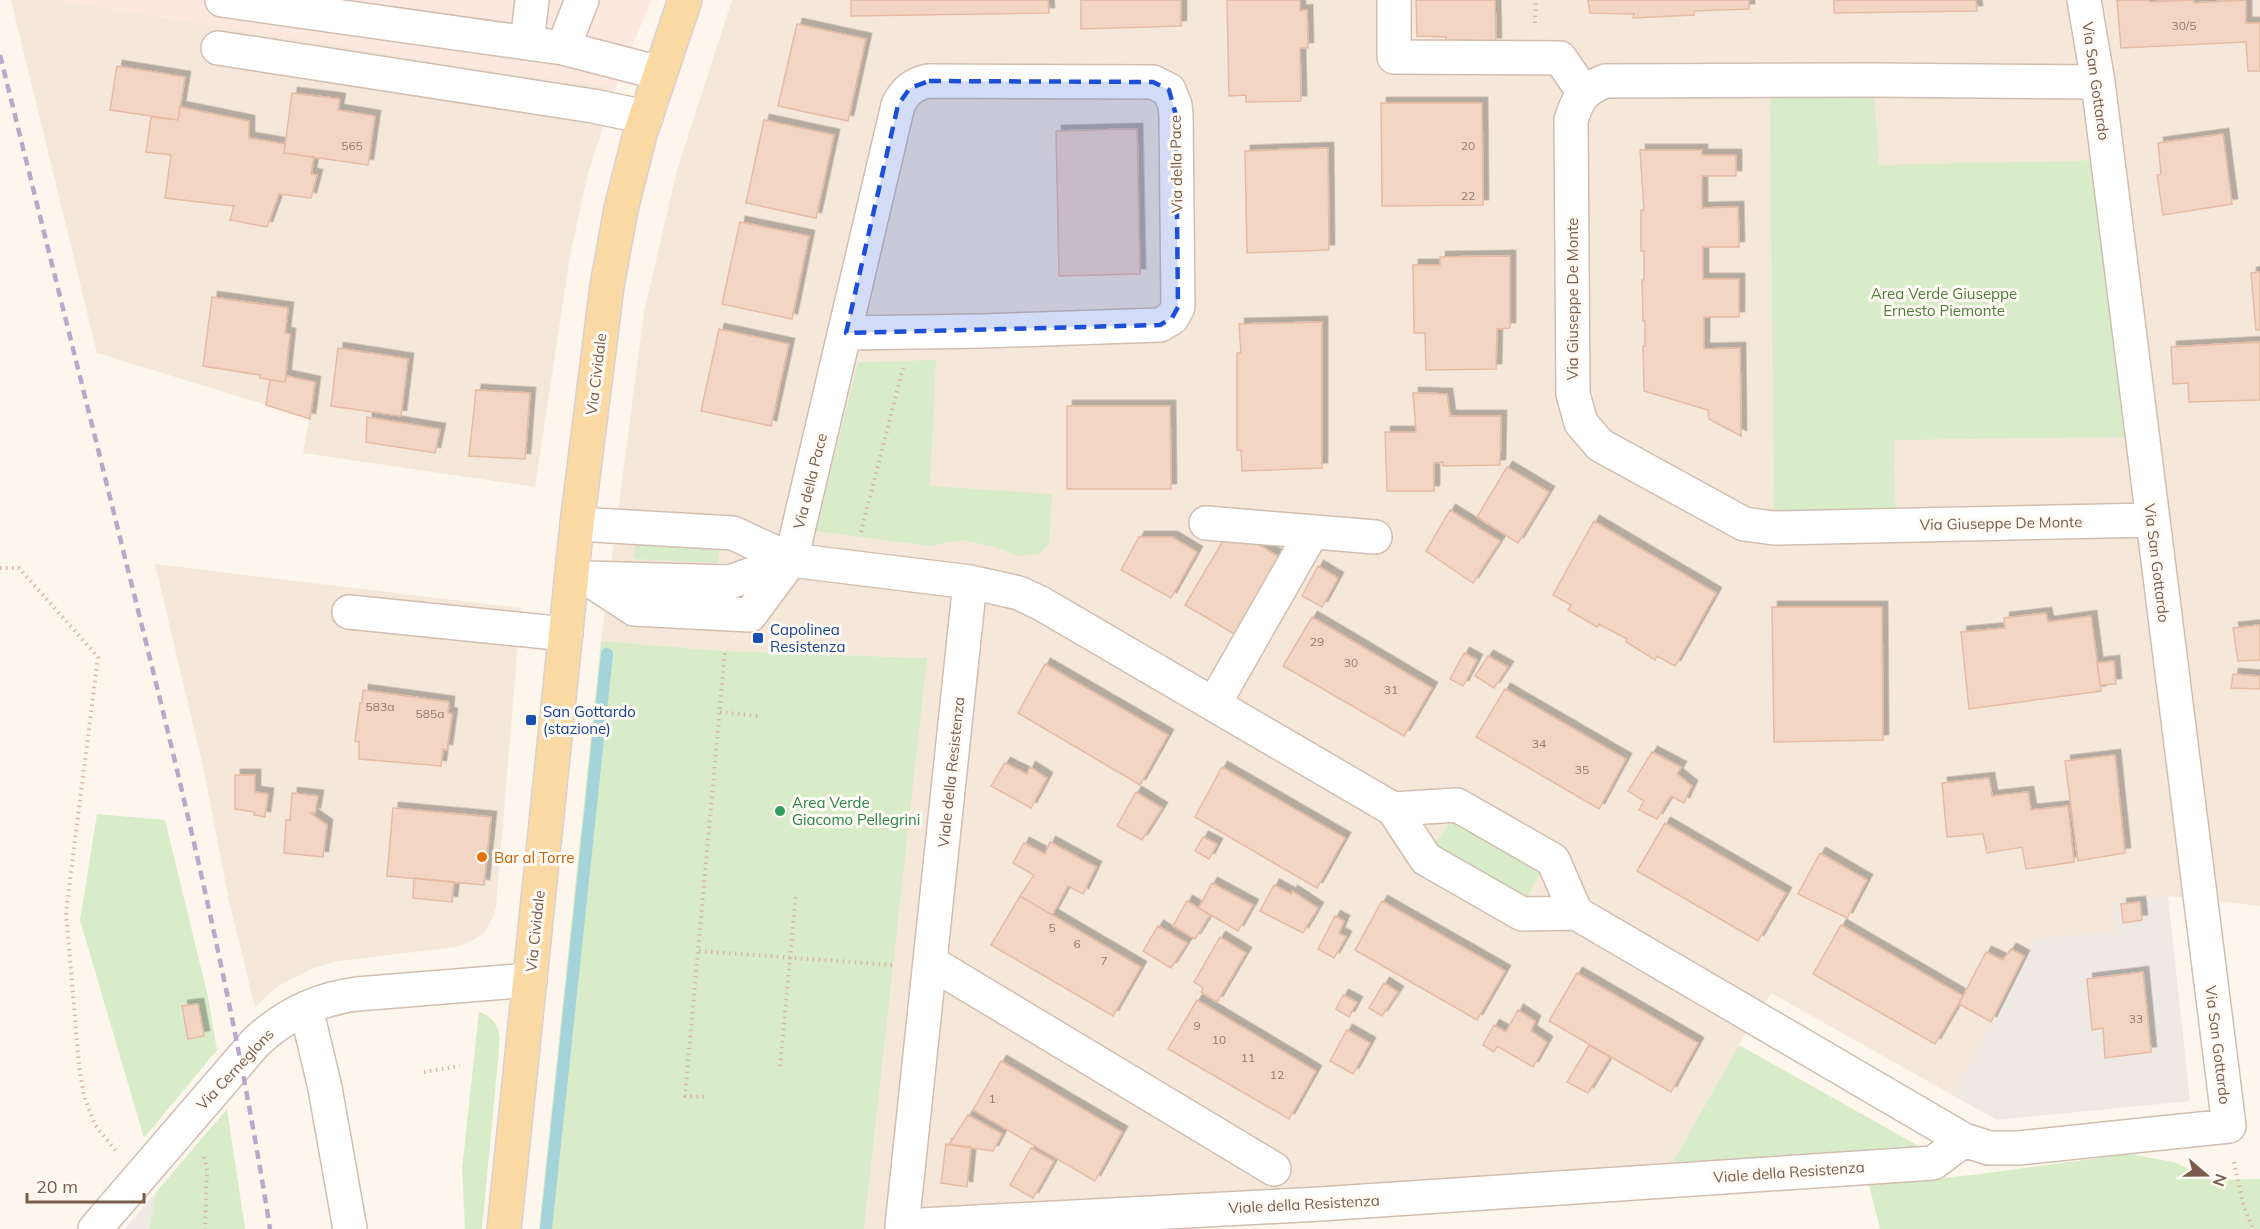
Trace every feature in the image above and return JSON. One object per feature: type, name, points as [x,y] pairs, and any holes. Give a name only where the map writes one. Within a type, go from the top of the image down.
[{"type":"main road","name":"Via Cividale","points":[[504,1229],[566,634],[580,577],[577,524],[607,286],[621,209],[646,117],[685,0]]},
{"type":"street","points":[[222,0],[563,48],[660,73]]},
{"type":"street","points":[[527,43],[532,0]]},
{"type":"street","points":[[563,48],[582,0]]},
{"type":"street","points":[[1394,0],[1394,57],[1560,58],[1584,93],[1589,87],[1605,81],[2098,82]]},
{"type":"street","name":"Via San Gottardo","points":[[1964,1140],[1989,1148],[2004,1149],[2229,1126],[2151,520],[2098,82],[2084,0]]},
{"type":"street","points":[[218,48],[593,106],[646,117]]},
{"type":"street","name":"Via della Pace","points":[[791,560],[898,105],[903,95],[918,83],[929,81],[1154,82],[1168,90],[1172,96],[1176,115],[1178,307],[1172,318],[1160,325],[846,333]]},
{"type":"street","name":"Via Giuseppe De Monte","points":[[1584,93],[1576,104],[1571,120],[1573,394],[1581,423],[1600,445],[1744,524],[1774,528],[2151,520]]},
{"type":"street","points":[[1206,523],[1375,537]]},
{"type":"street","points":[[577,524],[733,533],[791,560],[970,582],[1019,593],[1042,604],[1393,809],[1426,859],[1512,909],[1522,914],[1576,913],[1964,1140]]},
{"type":"street","points":[[1214,704],[1312,532]]},
{"type":"street","points":[[580,577],[730,582],[791,560]]},
{"type":"street","points":[[580,577],[634,609],[750,615],[791,560]]},
{"type":"street","name":"Viale della Resistenza","points":[[970,582],[902,1226],[1320,1204],[1933,1163],[1964,1140]]},
{"type":"street","points":[[349,612],[566,634]]},
{"type":"street","points":[[1393,809],[1457,805],[1553,860],[1576,913]]},
{"type":"street","points":[[930,962],[1274,1169]]},
{"type":"street","name":"Via Cerneglons","points":[[95,1229],[240,1059],[269,1029],[306,1008],[336,997],[530,980]]},
{"type":"street","points":[[306,1008],[325,1088],[350,1229]]},
{"type":"path","points":[[852,567],[912,333]]},
{"type":"path","points":[[0,568],[19,568],[98,657],[66,912],[79,1066],[84,1096],[95,1125],[138,1180]]},
{"type":"path","points":[[704,1097],[685,1096],[728,614]]},
{"type":"path","points":[[720,712],[758,716]]},
{"type":"path","points":[[780,1066],[796,894]]},
{"type":"path","points":[[699,951],[893,964],[930,962]]},
{"type":"path","points":[[424,1072],[460,1066]]},
{"type":"path","points":[[194,1113],[207,1168],[206,1229]]},
{"type":"path","points":[[2236,1178],[2253,1229]]},
{"type":"highlighted area","points":[[929,81],[1153,82],[1169,90],[1176,115],[1178,307],[1172,318],[1160,325],[846,333],[898,105],[910,88]]},
{"type":"shaded area","points":[[11,0],[57,0],[509,73],[616,87],[588,173],[570,256],[535,487],[303,453],[309,418],[97,353]]},
{"type":"shaded area","points":[[57,0],[651,0],[616,87],[509,73]]},
{"type":"shaded area","points":[[732,0],[2260,0],[2260,906],[2168,896],[2113,902],[2117,933],[2036,938],[1954,1096],[1771,993],[1671,1165],[1114,1229],[864,1229],[926,658],[725,651],[601,641],[644,312],[677,170]]},
{"type":"shaded area","points":[[155,564],[521,608],[496,906],[494,916],[484,933],[457,947],[338,961],[313,968],[275,988],[255,1008],[229,901],[204,771]]},
{"type":"shaded area","points":[[2168,896],[2190,1101],[1997,1120],[1954,1096],[2036,938],[2117,933],[2113,902]]},
{"type":"shaded area","points":[[156,1192],[149,1229],[125,1229]]},
{"type":"green space","name":"Area Verde Giuseppe Ernesto Piemonte","points":[[1770,80],[1873,80],[1879,165],[2107,160],[2142,437],[1894,440],[1896,525],[1774,528]]},
{"type":"green space","points":[[936,360],[930,486],[1052,494],[1049,544],[1039,554],[1019,556],[995,547],[962,540],[929,546],[816,531],[858,362]]},
{"type":"green space","points":[[635,543],[719,547],[718,563],[634,559]]},
{"type":"green space","name":"Area Verde Giacomo Pellegrini","points":[[601,641],[725,651],[927,658],[864,1229],[539,1229]]},
{"type":"green space","points":[[97,814],[165,820],[208,997],[217,1050],[144,1138],[80,920]]},
{"type":"green space","points":[[1453,816],[1543,869],[1524,902],[1433,848]]},
{"type":"green space","points":[[479,1012],[494,1022],[500,1039],[482,1229],[465,1229],[462,1169]]},
{"type":"green space","points":[[1739,1045],[1926,1150],[1671,1165]]},
{"type":"green space","points":[[227,1109],[245,1229],[149,1229],[156,1192]]},
{"type":"green space","points":[[2129,1154],[2174,1162],[2212,1180],[2260,1179],[2260,1229],[1880,1229],[1869,1185],[1972,1175]]},
{"type":"building","points":[[851,0],[1048,0],[1049,13],[851,16]]},
{"type":"building","points":[[1081,0],[1181,0],[1181,26],[1081,29]]},
{"type":"building","points":[[1227,0],[1300,0],[1300,11],[1307,10],[1308,48],[1300,48],[1301,101],[1246,102],[1246,95],[1229,96]]},
{"type":"building","points":[[1416,0],[1495,0],[1496,43],[1446,44],[1446,37],[1417,36]]},
{"type":"building","points":[[1588,0],[1749,0],[1749,9],[1694,11],[1694,15],[1633,18],[1634,14],[1590,13]]},
{"type":"building","points":[[1834,0],[1976,0],[1977,11],[1834,13]]},
{"type":"building","points":[[2117,0],[2149,0],[2149,2],[2194,0],[2194,3],[2246,0],[2246,23],[2260,23],[2260,71],[2248,71],[2246,42],[2121,48]]},
{"type":"building","points":[[797,24],[866,39],[848,121],[778,106]]},
{"type":"building","points":[[117,66],[185,77],[178,120],[110,110]]},
{"type":"building","points":[[292,93],[340,99],[338,110],[375,116],[368,165],[284,153]]},
{"type":"building","points":[[1381,103],[1482,103],[1483,205],[1382,206]]},
{"type":"building","points":[[180,107],[249,121],[249,138],[285,144],[284,153],[314,157],[311,174],[317,175],[311,198],[279,194],[267,227],[230,220],[234,206],[165,198],[171,155],[146,152],[151,117],[178,120]]},
{"type":"building","points":[[764,120],[834,135],[816,218],[746,203]]},
{"type":"building","points":[[1137,129],[1140,274],[1059,276],[1056,131]]},
{"type":"building","points":[[2223,134],[2232,204],[2163,215],[2157,175],[2161,174],[2158,143]]},
{"type":"building","points":[[1328,148],[1329,250],[1247,253],[1245,151]]},
{"type":"building","points":[[1640,150],[1702,150],[1702,155],[1736,155],[1736,176],[1702,176],[1702,208],[1738,207],[1739,247],[1703,247],[1703,279],[1739,279],[1739,317],[1704,317],[1704,349],[1740,348],[1741,436],[1709,419],[1708,410],[1644,391],[1645,321],[1643,321],[1642,280],[1644,280],[1644,251],[1641,251],[1641,210],[1644,210]]},
{"type":"building","points":[[740,222],[809,236],[792,319],[722,304]]},
{"type":"building","points":[[1510,256],[1510,328],[1497,329],[1496,369],[1426,370],[1425,333],[1414,333],[1413,265],[1440,265],[1440,257]]},
{"type":"building","points":[[2260,272],[2260,330],[2256,330],[2251,273]]},
{"type":"building","points":[[212,297],[288,308],[285,333],[290,334],[285,382],[260,378],[260,375],[203,366]]},
{"type":"building","points":[[1322,322],[1322,468],[1242,471],[1241,450],[1237,450],[1237,353],[1241,353],[1239,324]]},
{"type":"building","points":[[719,329],[789,344],[771,426],[701,411]]},
{"type":"building","points":[[2260,342],[2260,400],[2189,402],[2188,383],[2173,384],[2171,347]]},
{"type":"building","points":[[338,348],[408,359],[401,416],[331,406]]},
{"type":"building","points":[[286,376],[315,382],[310,419],[266,405],[270,380],[285,382]]},
{"type":"building","points":[[476,390],[530,393],[525,459],[469,456]]},
{"type":"building","points":[[1413,393],[1447,394],[1450,416],[1501,416],[1500,465],[1443,466],[1443,462],[1434,463],[1434,491],[1387,491],[1385,432],[1416,432]]},
{"type":"building","points":[[1067,406],[1170,406],[1171,489],[1067,489]]},
{"type":"building","points":[[367,417],[440,429],[435,453],[366,442]]},
{"type":"building","points":[[1507,467],[1549,492],[1518,543],[1477,517]]},
{"type":"building","points":[[1450,510],[1500,541],[1473,583],[1426,551]]},
{"type":"building","points":[[1594,521],[1716,593],[1675,666],[1657,656],[1655,660],[1626,642],[1627,639],[1599,624],[1597,627],[1568,610],[1571,605],[1553,595]]},
{"type":"building","points":[[1227,534],[1240,534],[1281,558],[1236,635],[1185,605]]},
{"type":"building","points":[[1139,537],[1172,537],[1197,552],[1171,598],[1121,570]]},
{"type":"building","points":[[1318,566],[1338,578],[1322,607],[1302,596]]},
{"type":"building","points":[[1772,607],[1882,607],[1883,740],[1774,742]]},
{"type":"building","points":[[2046,613],[2048,622],[2091,616],[2101,691],[1969,709],[1961,632],[2005,628],[2004,618]]},
{"type":"building","points":[[1312,617],[1432,688],[1404,736],[1283,666]]},
{"type":"building","points":[[2260,625],[2260,660],[2238,661],[2233,628]]},
{"type":"building","points":[[1464,653],[1477,660],[1463,686],[1450,679]]},
{"type":"building","points":[[1488,656],[1508,667],[1494,688],[1475,676]]},
{"type":"building","points":[[2114,661],[2116,684],[2100,685],[2097,663]]},
{"type":"building","points":[[1045,664],[1168,735],[1140,785],[1018,713]]},
{"type":"building","points":[[2233,674],[2260,676],[2260,689],[2231,688]]},
{"type":"building","points":[[1505,689],[1626,759],[1599,809],[1476,737]]},
{"type":"building","points":[[363,690],[449,702],[448,713],[452,714],[447,750],[443,749],[441,766],[359,759],[359,742],[355,741]]},
{"type":"building","points":[[1652,752],[1681,767],[1677,774],[1692,786],[1684,803],[1671,796],[1657,819],[1639,810],[1644,801],[1628,791]]},
{"type":"building","points":[[2115,755],[2125,853],[2078,861],[2065,761]]},
{"type":"building","points":[[1005,763],[1027,774],[1030,767],[1047,778],[1031,808],[991,786]]},
{"type":"building","points":[[1222,767],[1345,838],[1317,888],[1195,817]]},
{"type":"building","points":[[235,775],[255,775],[255,792],[268,794],[265,817],[254,815],[255,812],[235,809]]},
{"type":"building","points":[[1989,778],[1992,796],[2028,792],[2031,810],[2068,806],[2074,862],[2026,869],[2022,847],[1987,853],[1983,834],[1947,837],[1942,783]]},
{"type":"building","points":[[1136,792],[1162,808],[1142,840],[1117,826]]},
{"type":"building","points":[[292,793],[318,796],[315,813],[310,813],[327,825],[323,857],[284,853],[286,820],[290,820]]},
{"type":"building","points":[[393,808],[491,817],[484,885],[387,876]]},
{"type":"building","points":[[1665,823],[1786,893],[1758,941],[1637,871]]},
{"type":"building","points":[[1203,837],[1217,844],[1209,859],[1195,851]]},
{"type":"building","points":[[1050,842],[1096,867],[1083,894],[1068,886],[1052,915],[1020,896],[1034,875],[1013,863],[1024,843],[1045,854]]},
{"type":"building","points":[[1820,853],[1867,880],[1847,918],[1798,894]]},
{"type":"building","points":[[414,878],[454,882],[452,902],[413,898]]},
{"type":"building","points":[[1212,883],[1253,905],[1238,931],[1199,908]]},
{"type":"building","points":[[1274,885],[1291,894],[1292,891],[1318,908],[1303,933],[1260,911]]},
{"type":"building","points":[[1020,896],[1141,967],[1113,1016],[991,945]]},
{"type":"building","points":[[1187,901],[1210,915],[1195,939],[1173,926]]},
{"type":"building","points":[[1382,901],[1505,971],[1477,1020],[1355,950]]},
{"type":"building","points":[[2140,902],[2142,920],[2123,923],[2121,904]]},
{"type":"building","points":[[1335,916],[1344,921],[1339,933],[1346,937],[1334,958],[1318,949]]},
{"type":"building","points":[[1841,925],[1963,996],[1935,1044],[1813,974]]},
{"type":"building","points":[[1158,926],[1187,943],[1171,968],[1143,951]]},
{"type":"building","points":[[1220,937],[1246,953],[1217,1002],[1201,992],[1203,988],[1194,982]]},
{"type":"building","points":[[2011,949],[2024,956],[1991,1022],[1959,1004],[1986,952],[2003,960]]},
{"type":"building","points":[[2143,972],[2151,1052],[2105,1058],[2103,1028],[2092,1030],[2087,979]]},
{"type":"building","points":[[1577,973],[1698,1043],[1671,1092],[1549,1021]]},
{"type":"building","points":[[1384,983],[1398,992],[1382,1016],[1369,1008]]},
{"type":"building","points":[[1343,995],[1357,1002],[1349,1017],[1336,1009]]},
{"type":"building","points":[[1197,1000],[1316,1071],[1289,1119],[1168,1049]]},
{"type":"building","points":[[198,1004],[204,1036],[188,1039],[182,1006]]},
{"type":"building","points":[[1518,1010],[1535,1021],[1531,1031],[1547,1042],[1533,1067],[1497,1046],[1494,1052],[1483,1045],[1494,1025],[1506,1032]]},
{"type":"building","points":[[1347,1030],[1370,1043],[1353,1074],[1330,1061]]},
{"type":"building","points":[[1589,1045],[1610,1057],[1588,1093],[1567,1082]]},
{"type":"building","points":[[1001,1061],[1122,1132],[1095,1181],[973,1110]]},
{"type":"building","points":[[968,1115],[1002,1134],[993,1151],[949,1145]]},
{"type":"building","points":[[946,1144],[971,1147],[967,1187],[941,1183]]},
{"type":"building","points":[[1031,1148],[1054,1161],[1033,1198],[1010,1185]]},
{"type":"waterway","points":[[546,1229],[607,654]]},
{"type":"railway","points":[[0,55],[187,813],[241,1062],[270,1229]]},
{"type":"place","name":"Capolinea Resistenza","points":[[758,638]]},
{"type":"place","name":"San Gottardo (stazione)","points":[[531,720]]},
{"type":"place","name":"Area Verde Giacomo Pellegrini","points":[[780,811]]},
{"type":"place","name":"Bar al Torre","points":[[482,857]]}]
